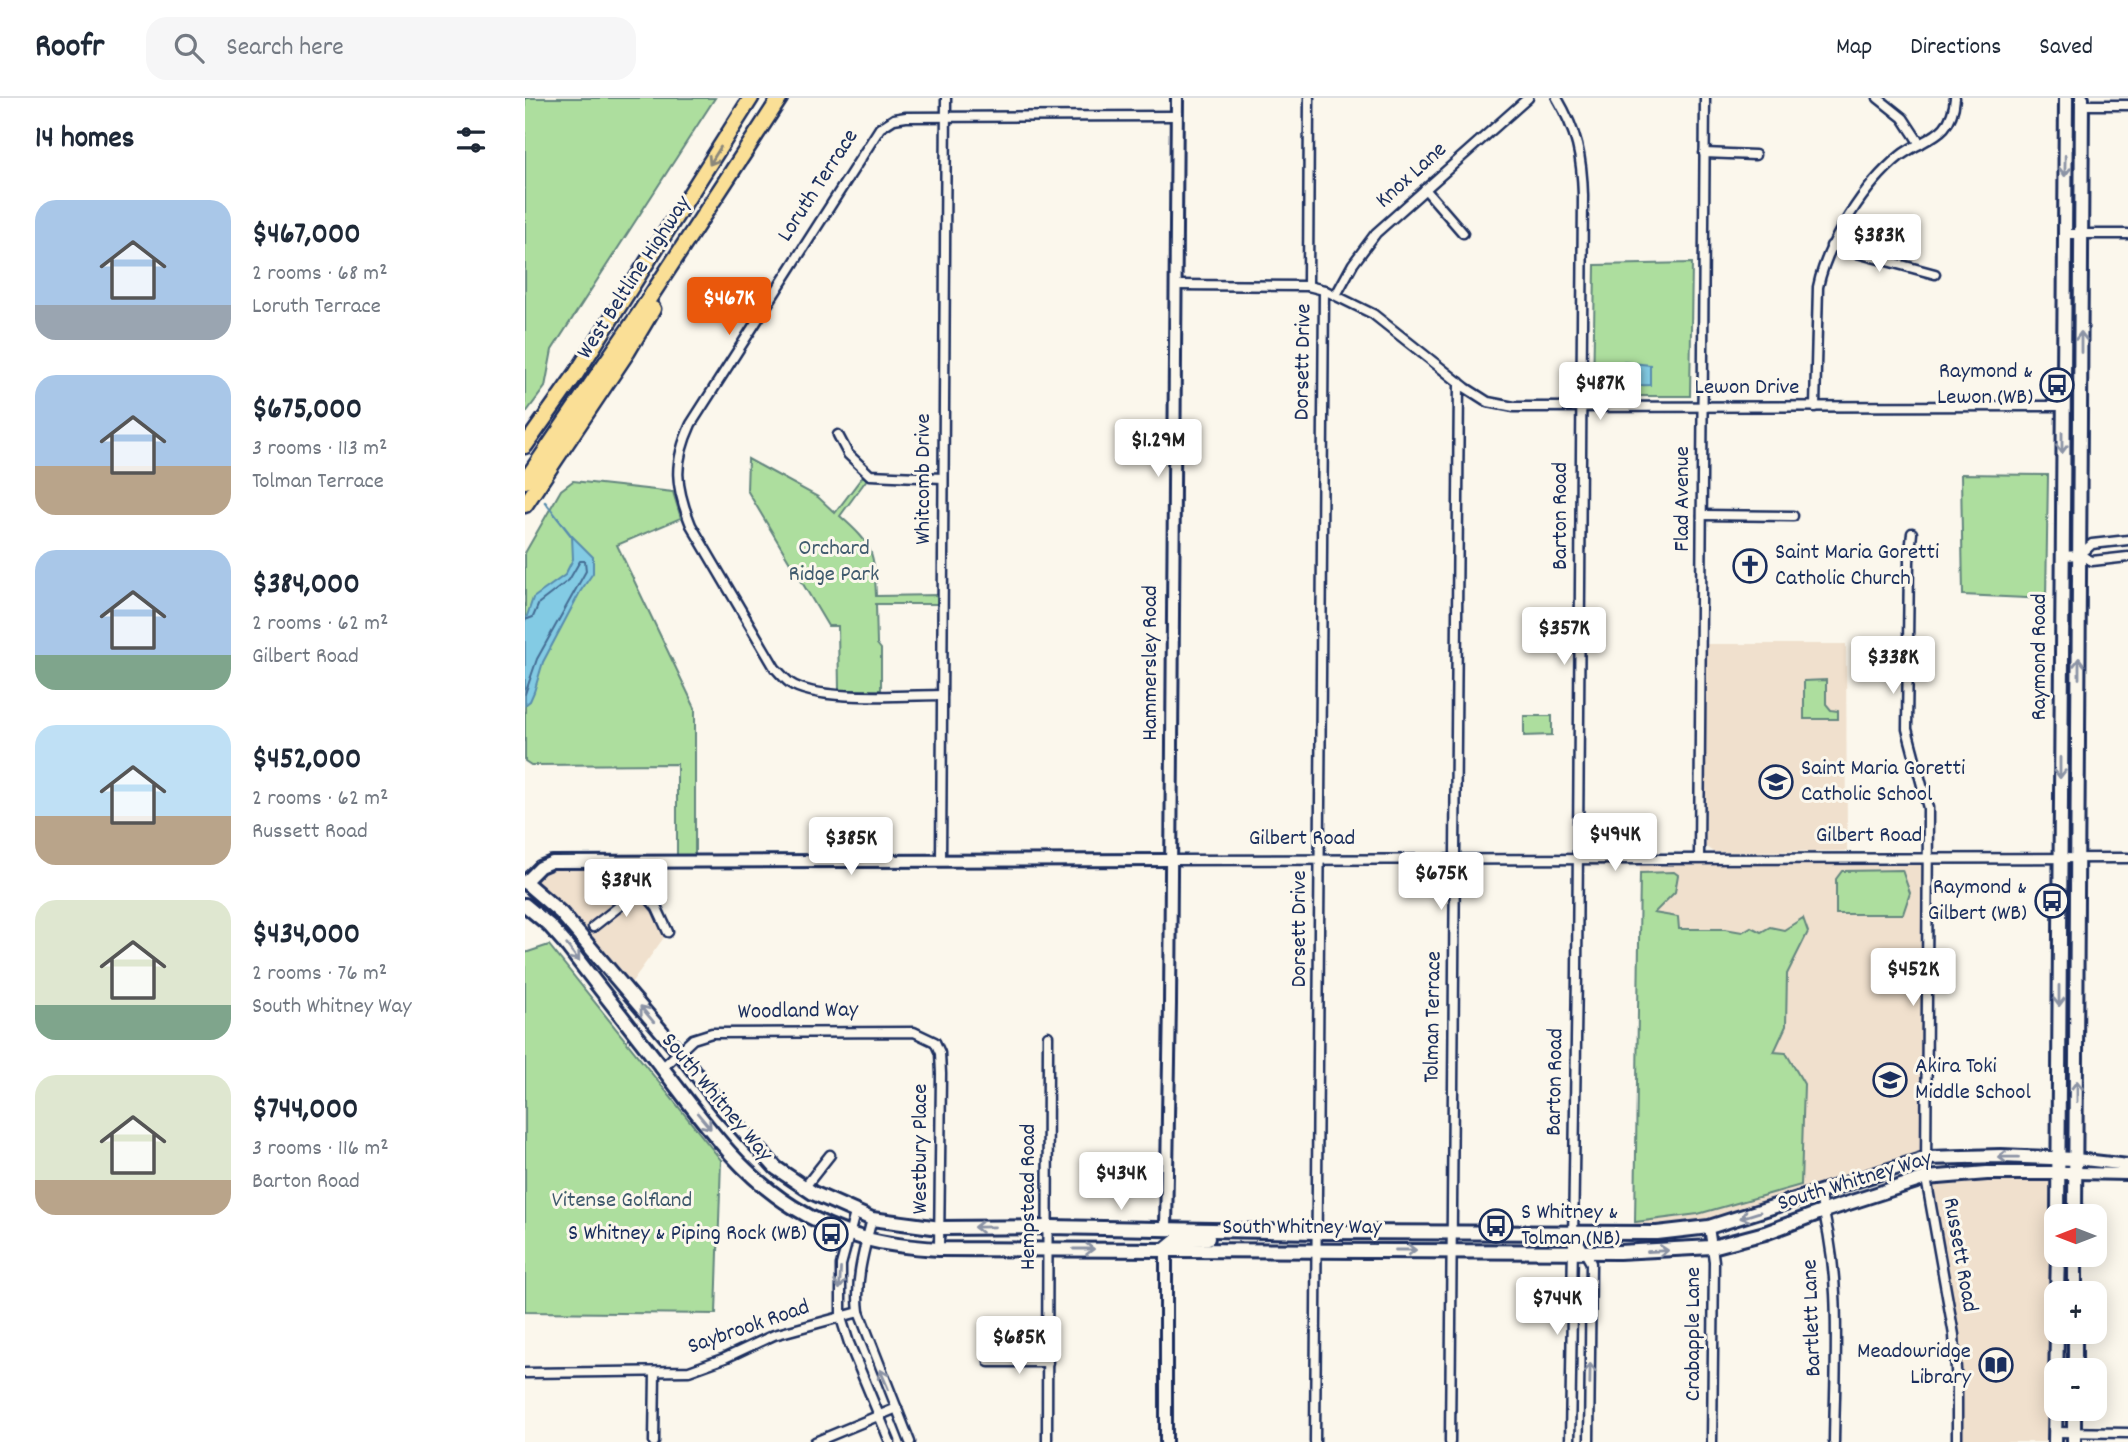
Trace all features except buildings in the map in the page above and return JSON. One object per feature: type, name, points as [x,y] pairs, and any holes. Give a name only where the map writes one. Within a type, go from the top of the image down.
[{"type":"highway","name":"West Beltline Highway","points":[[525,446],[576,374],[751,98]]},
{"type":"highway","name":"West Beltline Highway","points":[[525,481],[602,370],[780,98]]},
{"type":"highway","points":[[525,505],[628,351],[757,133]]},
{"type":"highway","points":[[525,437],[576,374]]},
{"type":"main road","name":"Raymond Road","points":[[2058,1204],[2066,98]]},
{"type":"main road","name":"Raymond Road","points":[[2075,1204],[2082,101]]},
{"type":"main road","name":"South Whitney Way","points":[[525,882],[561,913],[679,1052],[722,1108],[776,1168],[804,1188],[872,1219],[940,1228],[1657,1233],[1709,1227],[1927,1158],[1951,1156],[2076,1159]]},
{"type":"main road","name":"South Whitney Way","points":[[525,905],[565,943],[662,1068],[752,1175],[793,1207],[849,1234],[889,1245],[939,1249],[1648,1252],[1712,1247],[1765,1233],[1926,1178],[1987,1173],[2076,1173]]},
{"type":"main road","points":[[1166,1249],[1177,1240],[1250,1237],[1272,1231]]},
{"type":"main road","points":[[2055,1437],[2057,1344]]},
{"type":"street","name":"Whitcomb Drive","points":[[941,861],[946,98]]},
{"type":"street","name":"Hammersley Road","points":[[1165,1229],[1177,98]]},
{"type":"street","name":"Dorsett Drive","points":[[1308,286],[1309,98]]},
{"type":"street","name":"Knox Lane","points":[[1336,295],[1353,264],[1376,233],[1528,98]]},
{"type":"street","name":"Barton Road","points":[[1557,98],[1578,143],[1582,166],[1578,859],[1570,1442]]},
{"type":"street","name":"Flad Avenue","points":[[1699,859],[1705,98]]},
{"type":"street","points":[[1878,98],[1903,118],[1920,144]]},
{"type":"street","points":[[1815,407],[1818,287],[1821,269],[1831,246],[1851,213],[1885,171],[1900,156],[1941,132],[1949,122],[1955,98]]},
{"type":"street","points":[[2082,101],[2128,105]]},
{"type":"street","name":"Loruth Terrace","points":[[942,695],[830,695],[811,692],[791,684],[775,668],[691,525],[681,502],[677,480],[678,457],[691,424],[880,128],[894,119],[1177,116]]},
{"type":"street","points":[[1704,153],[1755,155]]},
{"type":"street","points":[[1425,189],[1463,233]]},
{"type":"street","points":[[2064,234],[2128,233]]},
{"type":"street","points":[[1831,246],[1935,274]]},
{"type":"street","name":"Lewon Drive","points":[[1175,285],[1308,286],[1324,290],[1373,314],[1488,402],[1514,407],[2062,406]]},
{"type":"street","name":"Dorsett Drive","points":[[1315,1442],[1324,290]]},
{"type":"street","name":"Tolman Terrace","points":[[1450,1442],[1459,382]]},
{"type":"street","points":[[838,435],[848,454],[870,475],[943,478]]},
{"type":"street","points":[[1702,515],[1793,516]]},
{"type":"street","name":"Russett Road","points":[[1912,533],[1907,729],[1928,808],[1926,1178],[1954,1335],[1957,1442]]},
{"type":"street","points":[[2080,555],[2092,544],[2128,540]]},
{"type":"street","points":[[2062,556],[2080,555],[2092,561],[2128,557]]},
{"type":"street","name":"Gilbert Road","points":[[525,882],[540,867],[552,862],[2128,858]]},
{"type":"street","points":[[639,863],[641,888],[657,908],[668,932]]},
{"type":"street","points":[[593,927],[641,888]]},
{"type":"street","name":"Woodland Way","points":[[662,1068],[693,1039],[712,1033],[866,1030],[914,1032],[935,1042],[938,1049]]},
{"type":"street","name":"Hempstead Road","points":[[1047,1442],[1048,1036]]},
{"type":"street","name":"Westbury Place","points":[[938,1049],[941,1074],[939,1249]]},
{"type":"street","points":[[804,1188],[830,1155]]},
{"type":"street","name":"South Whitney Way","points":[[2076,1159],[2128,1166]]},
{"type":"street","name":"South Whitney Way","points":[[2076,1173],[2128,1174]]},
{"type":"street","name":"Bartlett Lane","points":[[1819,1194],[1833,1266],[1835,1296],[1835,1442]]},
{"type":"street","points":[[855,1213],[841,1265],[841,1318],[890,1442]]},
{"type":"street","points":[[872,1219],[859,1273],[859,1312],[911,1442]]},
{"type":"street","name":"Crabapple Lane","points":[[1709,1227],[1712,1247],[1712,1442]]},
{"type":"street","points":[[1574,1233],[1591,1263],[1589,1442]]},
{"type":"street","points":[[1166,1249],[1166,1442]]},
{"type":"street","name":"Saybrook Road","points":[[525,1373],[689,1371],[774,1335],[859,1312]]},
{"type":"street","points":[[989,1362],[1048,1362]]},
{"type":"street","points":[[655,1372],[655,1442]]},
{"type":"street","points":[[815,1442],[897,1408]]},
{"type":"street","points":[[2055,1437],[2128,1433]]},
{"type":"shaded area","name":"Saint Maria Goretti Catholic School","points":[[1706,644],[1846,644],[1847,851],[1713,852],[1706,847]]},
{"type":"shaded area","points":[[1929,857],[1927,1158],[1709,1227],[1635,1233],[1640,859]]},
{"type":"shaded area","points":[[639,863],[639,879],[668,932],[626,990],[525,882],[540,867]]},
{"type":"shaded area","points":[[2047,1178],[2052,1186],[2052,1204],[2044,1204],[2044,1267],[2052,1267],[2052,1281],[2044,1281],[2044,1344],[2052,1344],[2052,1358],[2044,1358],[2044,1421],[2052,1421],[2052,1442],[1962,1442],[1962,1381],[1958,1340],[1932,1186],[1934,1183],[1954,1179]]},
{"type":"green space","points":[[525,98],[715,98],[552,350],[545,387],[525,414]]},
{"type":"green space","points":[[1692,263],[1690,396],[1593,396],[1595,265]]},
{"type":"green space","name":"Orchard Ridge Park","points":[[748,459],[818,497],[835,513],[866,472],[870,475],[840,516],[860,535],[870,550],[876,596],[938,595],[938,604],[876,604],[877,644],[881,649],[881,690],[839,690],[838,626],[828,626],[747,490]]},
{"type":"green space","points":[[1961,474],[2048,475],[2046,599],[1963,595]]},
{"type":"green space","points":[[573,481],[673,492],[681,518],[617,545],[695,708],[695,856],[677,856],[677,764],[531,765],[525,761],[525,553],[561,490]]},
{"type":"green space","points":[[1826,680],[1826,704],[1831,710],[1838,711],[1838,719],[1804,719],[1804,681]]},
{"type":"green space","points":[[1524,716],[1552,716],[1552,735],[1524,736]]},
{"type":"green space","points":[[1902,870],[1910,893],[1903,914],[1836,914],[1836,879],[1842,871]]},
{"type":"green space","points":[[1674,872],[1678,875],[1675,892],[1654,913],[1678,917],[1679,929],[1725,929],[1742,932],[1751,927],[1761,932],[1770,927],[1784,930],[1803,918],[1808,932],[1787,974],[1786,1026],[1774,1052],[1786,1053],[1804,1084],[1801,1185],[1698,1214],[1635,1222],[1640,873]]},
{"type":"green space","name":"Vitense Golfland","points":[[549,945],[721,1160],[716,1314],[525,1312],[525,953]]},
{"type":"water","points":[[1622,362],[1650,365],[1650,385],[1621,386]]},
{"type":"water","points":[[572,536],[593,557],[593,573],[543,662],[534,692],[525,705],[525,622],[533,598],[565,575],[573,559]]},
{"type":"waterway","points":[[545,502],[573,538]]},
{"type":"place","name":"Raymond & Lewon (WB)","points":[[2057,385]]},
{"type":"place","name":"Saint Maria Goretti Catholic Church","points":[[1750,566]]},
{"type":"place","name":"Saint Maria Goretti Catholic School","points":[[1776,782]]},
{"type":"place","name":"Raymond & Gilbert (WB)","points":[[2052,901]]},
{"type":"place","name":"Akira Toki Middle School","points":[[1890,1080]]},
{"type":"place","name":"S Whitney & Tolman (NB)","points":[[1496,1226]]},
{"type":"place","name":"S Whitney & Piping Rock (WB)","points":[[831,1234]]},
{"type":"place","name":"Meadowridge Library","points":[[1996,1365]]}]
